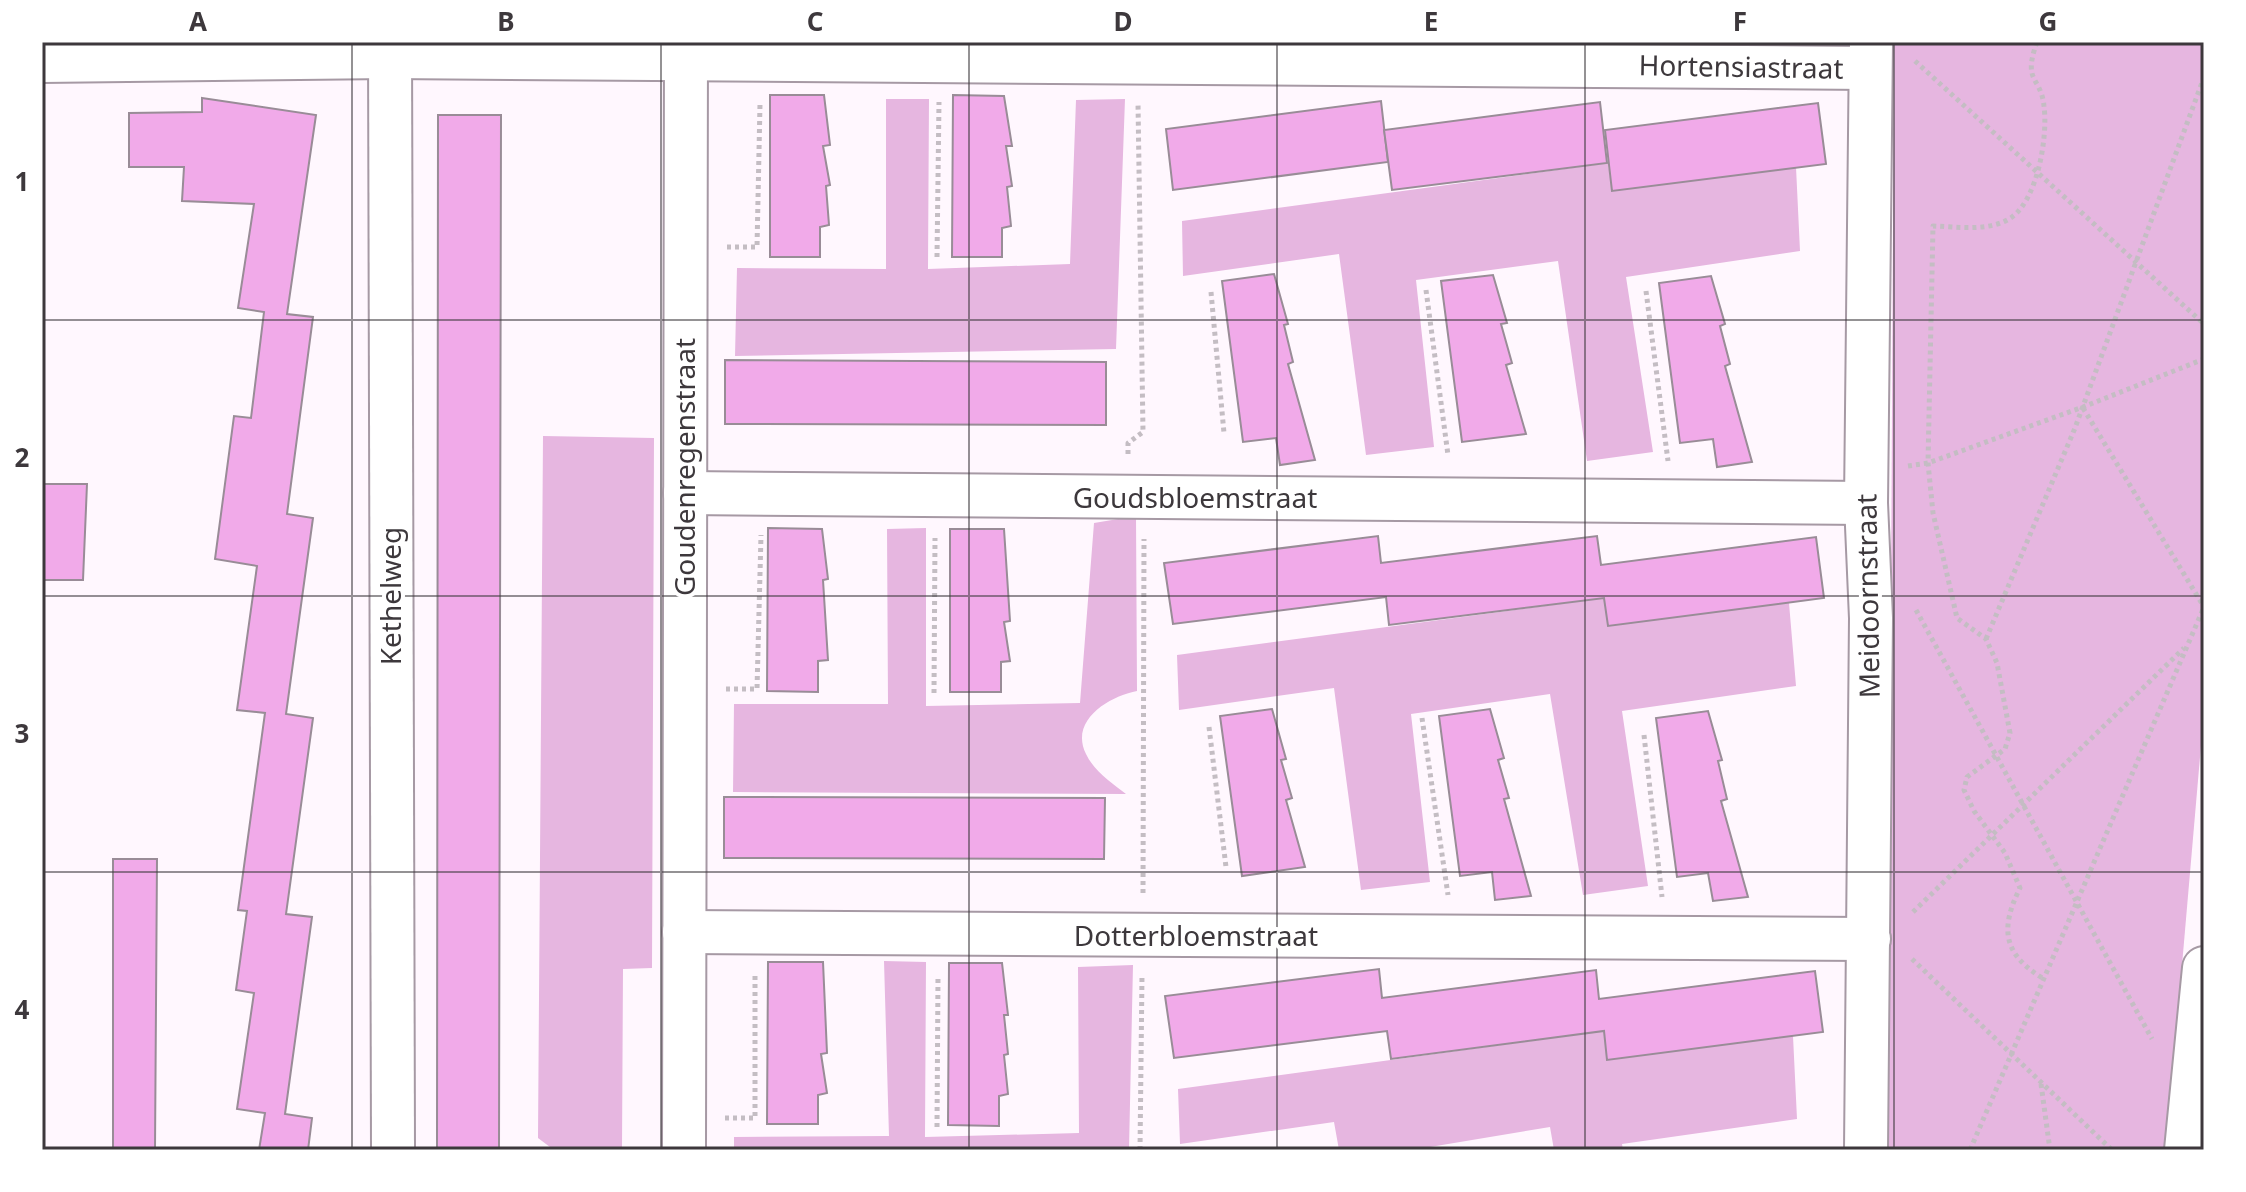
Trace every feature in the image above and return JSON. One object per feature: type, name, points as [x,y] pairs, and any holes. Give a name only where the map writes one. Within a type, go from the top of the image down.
[{"type":"street","name":"Hortensiastraat","points":[[42,61],[390,49],[686,50],[760,58],[1138,63],[1883,55]]},
{"type":"street","name":"Kethelweg","points":[[390,49],[393,1150]]},
{"type":"street","name":"Goudenregenstraat","points":[[684,1134],[686,50]]},
{"type":"street","name":"Meidoornstraat","points":[[1866,1150],[1879,938],[1866,487],[1883,55]]},
{"type":"street","name":"Goudsbloemstraat","points":[[685,493],[1673,502],[1866,487]]},
{"type":"street","name":"Dotterbloemstraat","points":[[684,932],[1879,938]]},
{"type":"street","points":[[2186,1150],[2204,968]]},
{"type":"path","points":[[2037,42],[2031,77],[2044,103],[2044,117],[2034,185],[2012,216],[1979,228],[1933,226],[1928,463],[1933,513],[1957,618],[1986,639],[1997,663],[2010,733],[2005,749],[1967,777],[1964,790],[1991,836],[2005,853],[2020,888],[2009,912],[2011,954],[2022,966],[2044,979]]},
{"type":"path","points":[[1883,55],[2037,173],[2204,324]]},
{"type":"path","points":[[686,246],[757,247],[760,58]]},
{"type":"path","points":[[937,257],[940,62]]},
{"type":"path","points":[[1138,63],[1143,432],[1128,443],[1128,489],[1144,497],[1140,1150]]},
{"type":"path","points":[[1986,639],[2083,407],[2204,77]]},
{"type":"path","points":[[1426,290],[1454,500]]},
{"type":"path","points":[[1646,291],[1673,502]]},
{"type":"path","points":[[1211,292],[1224,433]]},
{"type":"path","points":[[1866,487],[2204,359]]},
{"type":"path","points":[[1970,1150],[2204,607],[2083,407]]},
{"type":"path","points":[[685,688],[757,689],[761,494]]},
{"type":"path","points":[[934,693],[936,495]]},
{"type":"path","points":[[1914,606],[2158,1051]]},
{"type":"path","points":[[2112,1150],[2012,1054],[1879,938],[1991,836],[2187,645]]},
{"type":"path","points":[[1422,718],[1454,937]]},
{"type":"path","points":[[1209,727],[1226,867]]},
{"type":"path","points":[[1644,735],[1667,938]]},
{"type":"path","points":[[684,1134],[755,1118],[755,933]]},
{"type":"path","points":[[937,1127],[939,934]]},
{"type":"path","points":[[2041,1083],[2050,1150]]},
{"type":"shaded area","points":[[1894,42],[2204,42],[2204,711],[2166,1150],[1888,1150]]},
{"type":"shaded area","points":[[886,99],[929,99],[928,269],[1070,264],[1076,100],[1125,99],[1116,349],[735,356],[737,268],[886,269]]},
{"type":"shaded area","points":[[1608,163],[1612,191],[1796,167],[1800,251],[1626,277],[1653,452],[1587,461],[1558,261],[1416,280],[1434,447],[1366,455],[1339,254],[1183,276],[1182,221]]},
{"type":"shaded area","points":[[543,436],[654,438],[652,968],[623,969],[622,1150],[554,1150],[538,1138]]},
{"type":"shaded area","points":[[1136,516],[1137,691],[1115,698],[1095,712],[1083,731],[1082,742],[1094,766],[1126,794],[733,792],[734,704],[888,704],[887,529],[926,528],[926,706],[1080,703],[1094,523]]},
{"type":"shaded area","points":[[1604,598],[1789,603],[1796,686],[1622,711],[1648,886],[1583,895],[1550,694],[1411,714],[1430,882],[1361,890],[1334,688],[1179,710],[1177,655]]},
{"type":"shaded area","points":[[884,961],[926,962],[925,1137],[1079,1133],[1078,967],[1133,965],[1129,1150],[734,1150],[734,1137],[889,1136]]},
{"type":"shaded area","points":[[1604,1031],[1608,1060],[1793,1036],[1797,1119],[1622,1144],[1623,1150],[1554,1150],[1550,1127],[1412,1150],[1339,1150],[1334,1122],[1180,1144],[1178,1089]]},
{"type":"building","points":[[770,95],[824,95],[830,145],[823,146],[830,185],[826,186],[829,225],[820,227],[820,257],[770,257]]},
{"type":"building","points":[[953,95],[1004,96],[1012,146],[1006,146],[1012,186],[1007,187],[1011,226],[1002,228],[1002,257],[952,257]]},
{"type":"building","points":[[202,98],[316,115],[287,314],[313,317],[287,514],[313,518],[286,714],[313,718],[286,914],[312,917],[285,1114],[312,1118],[308,1150],[259,1150],[265,1113],[237,1109],[254,993],[236,990],[247,911],[238,910],[265,713],[237,710],[257,566],[215,559],[234,416],[251,418],[264,312],[238,308],[254,204],[182,201],[184,167],[129,167],[129,113],[202,112]]},
{"type":"building","points":[[1381,101],[1388,162],[1173,190],[1166,129]]},
{"type":"building","points":[[1600,102],[1607,163],[1392,190],[1384,130]]},
{"type":"building","points":[[1818,103],[1826,164],[1612,191],[1605,130]]},
{"type":"building","points":[[438,115],[501,115],[499,1150],[437,1150]]},
{"type":"building","points":[[1274,274],[1288,324],[1284,325],[1293,362],[1288,364],[1315,460],[1280,465],[1276,438],[1243,442],[1222,281]]},
{"type":"building","points":[[1493,275],[1507,323],[1501,324],[1512,363],[1506,365],[1526,434],[1462,442],[1441,281]]},
{"type":"building","points":[[1711,276],[1725,324],[1720,326],[1730,364],[1725,366],[1752,462],[1717,467],[1713,439],[1680,443],[1659,283]]},
{"type":"building","points":[[725,360],[1106,362],[1106,425],[725,424]]},
{"type":"building","points":[[42,484],[87,484],[83,580],[42,580]]},
{"type":"building","points":[[768,528],[822,529],[828,579],[823,580],[828,660],[818,661],[818,692],[767,691]]},
{"type":"building","points":[[950,529],[1004,529],[1010,621],[1004,622],[1010,661],[1001,662],[1001,692],[950,692]]},
{"type":"building","points":[[1378,536],[1381,563],[1597,536],[1601,565],[1816,537],[1824,598],[1608,626],[1604,598],[1389,625],[1386,597],[1173,624],[1164,563]]},
{"type":"building","points":[[1272,709],[1286,759],[1281,760],[1292,798],[1286,800],[1305,867],[1242,876],[1220,716]]},
{"type":"building","points":[[1490,709],[1504,758],[1498,760],[1509,798],[1504,799],[1531,896],[1495,900],[1492,872],[1460,876],[1439,716]]},
{"type":"building","points":[[1708,711],[1722,760],[1718,761],[1727,799],[1721,801],[1748,897],[1713,901],[1708,873],[1677,877],[1656,718]]},
{"type":"building","points":[[724,797],[1105,798],[1104,859],[724,858]]},
{"type":"building","points":[[113,859],[157,859],[155,1150],[113,1150]]},
{"type":"building","points":[[768,962],[823,962],[827,1053],[821,1054],[827,1093],[818,1095],[818,1124],[767,1124]]},
{"type":"building","points":[[949,963],[1002,963],[1008,1015],[1004,1015],[1008,1054],[1004,1055],[1008,1094],[999,1096],[999,1126],[948,1125]]},
{"type":"building","points":[[1379,969],[1382,998],[1596,970],[1599,999],[1815,971],[1823,1032],[1607,1060],[1604,1031],[1391,1059],[1387,1031],[1174,1058],[1165,996]]}]
